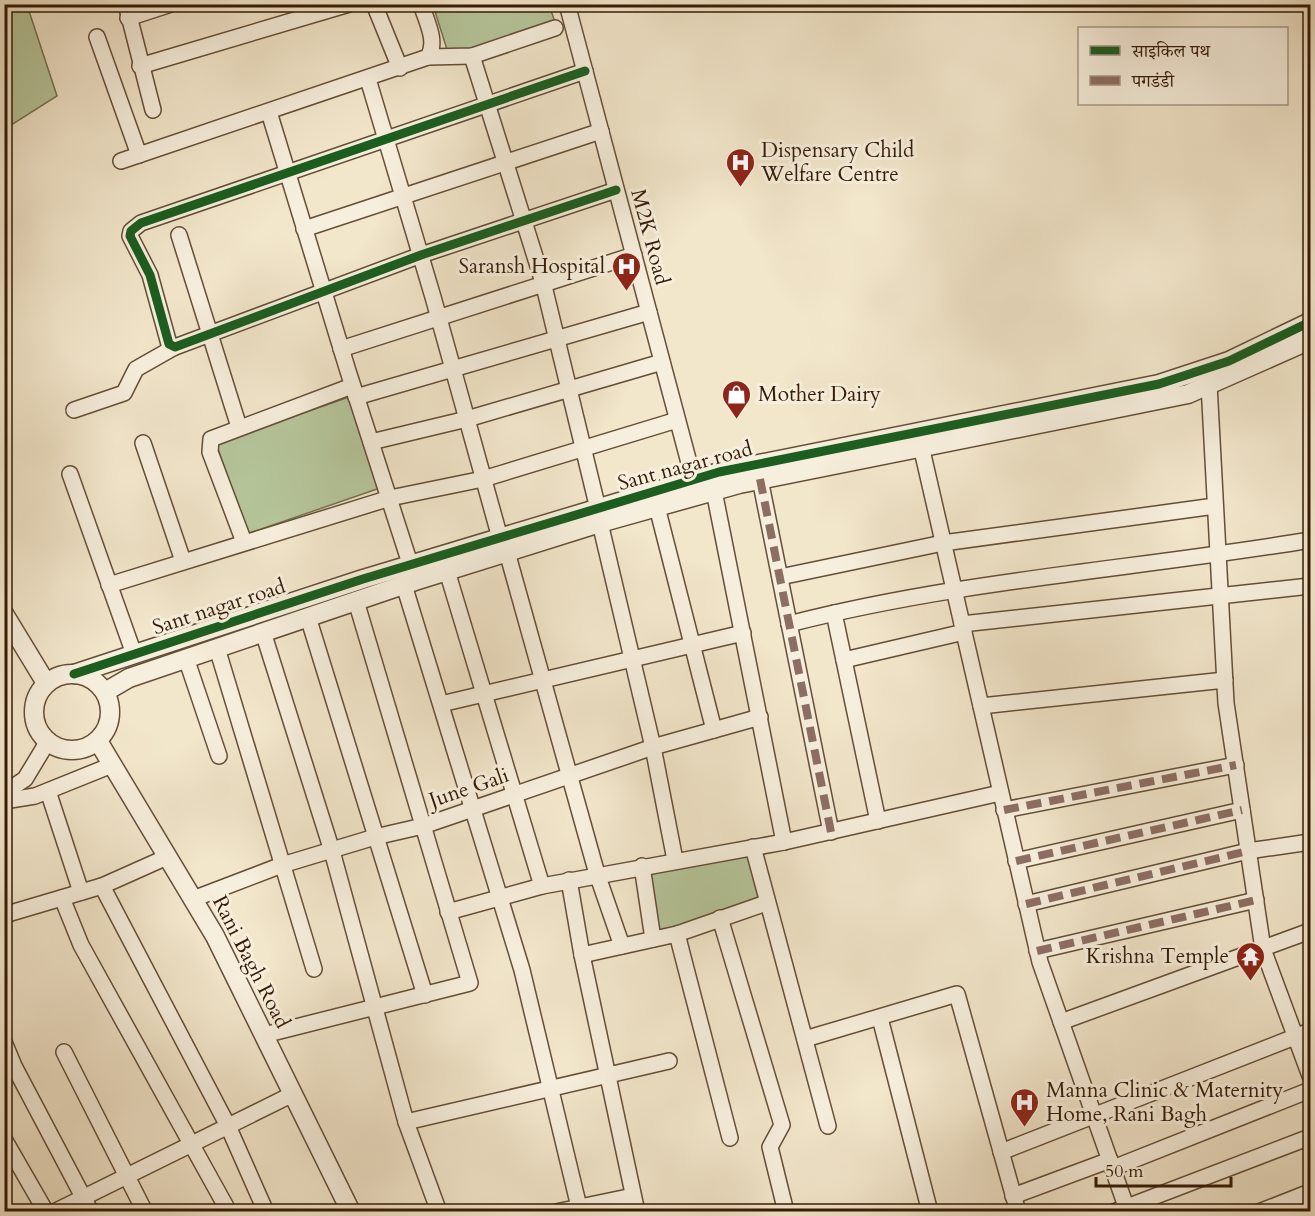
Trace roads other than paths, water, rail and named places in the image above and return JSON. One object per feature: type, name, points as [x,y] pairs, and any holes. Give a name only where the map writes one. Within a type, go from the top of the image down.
[{"type":"street","points":[[153,110],[127,11],[171,4]]},
{"type":"street","points":[[140,66],[349,4]]},
{"type":"street","points":[[374,4],[400,68]]},
{"type":"street","points":[[421,4],[432,41],[433,50],[428,57]]},
{"type":"street","name":"M2K Road","points":[[567,4],[677,420],[702,489],[743,633],[784,842]]},
{"type":"street","points":[[121,161],[428,57],[472,56],[555,27]]},
{"type":"street","points":[[97,37],[139,155]]},
{"type":"street","points":[[472,56],[543,282],[653,747],[675,860]]},
{"type":"street","points":[[173,348],[169,344],[150,275],[132,241],[131,231],[141,223],[585,70]]},
{"type":"street","points":[[368,79],[439,317],[483,479],[597,874],[622,946]]},
{"type":"street","points":[[269,112],[354,391],[390,498],[441,704],[522,970],[579,1207]]},
{"type":"street","points":[[304,229],[404,198],[601,131]]},
{"type":"street","points":[[74,410],[124,393],[136,369],[173,348],[420,255],[616,190]]},
{"type":"street","points":[[179,235],[239,427]]},
{"type":"street","points":[[341,349],[543,282],[634,255]]},
{"type":"street","points":[[244,542],[208,445],[211,439],[239,427],[354,391],[453,369],[556,337],[649,312]]},
{"type":"street","name":"Sant nagar road","points":[[74,674],[134,654],[410,577],[503,545],[599,516],[702,489],[859,443],[1159,384],[1229,361],[1311,322]]},
{"type":"street","name":"Sant nagar road","points":[[599,516],[657,507],[702,489],[1188,393],[1311,340]]},
{"type":"street","points":[[371,442],[467,419],[662,362]]},
{"type":"street","points":[[1209,384],[1225,680],[1248,851],[1263,949],[1311,1076]]},
{"type":"street","points":[[109,585],[390,498],[483,479],[677,420]]},
{"type":"street","points":[[143,443],[183,561]]},
{"type":"street","points":[[921,446],[1037,951],[1112,1164],[1123,1210],[1311,1137]]},
{"type":"street","points":[[70,474],[134,654]]},
{"type":"street","points":[[760,479],[831,832]]},
{"type":"street","points":[[780,577],[943,543],[1215,506]]},
{"type":"street","points":[[657,507],[714,730]]},
{"type":"street","points":[[789,624],[834,613],[954,591],[1218,556],[1311,540]]},
{"type":"street","name":"Sant nagar road","points":[[105,692],[129,678],[356,601],[410,577],[447,571],[503,545]]},
{"type":"street","points":[[447,571],[542,886]]},
{"type":"street","points":[[844,660],[963,628],[1311,586]]},
{"type":"street","points":[[264,1035],[470,983],[356,601]]},
{"type":"street","points":[[834,613],[878,821]]},
{"type":"street","points":[[4,614],[46,683]]},
{"type":"street","points":[[308,617],[425,995]]},
{"type":"street","points":[[263,632],[332,851],[406,1122],[439,1212]]},
{"type":"street","points":[[441,704],[543,682],[632,657],[743,633]]},
{"type":"street","points":[[217,648],[314,969]]},
{"type":"street","points":[[186,658],[219,756]]},
{"type":"street","points":[[74,674],[95,681],[105,692],[111,714],[107,729],[98,741],[87,747],[70,750],[56,747],[48,741],[36,724],[34,710],[36,697],[46,683],[58,676],[74,674]]},
{"type":"street","points":[[981,706],[1225,680]]},
{"type":"street","name":"June Gali","points":[[193,899],[282,865],[375,837],[423,826],[653,747],[760,717]]},
{"type":"street","points":[[4,793],[25,779],[48,741]]},
{"type":"street","name":"Rani Bagh Road","points":[[98,741],[215,936],[351,1212]]},
{"type":"street","points":[[4,801],[48,791],[112,765]]},
{"type":"street","points":[[1004,810],[1236,765]]},
{"type":"street","points":[[48,791],[81,892]]},
{"type":"street","points":[[448,912],[569,880],[784,842],[1000,793]]},
{"type":"street","points":[[1016,861],[1242,810]]},
{"type":"street","points":[[1026,904],[1248,851],[1311,842]]},
{"type":"street","points":[[753,847],[766,903],[828,1126]]},
{"type":"street","points":[[4,915],[102,886],[167,857]]},
{"type":"street","points":[[642,866],[652,939]]},
{"type":"street","points":[[569,880],[582,955],[637,1212]]},
{"type":"street","points":[[102,886],[228,1125],[266,1212]]},
{"type":"street","points":[[62,898],[81,945],[229,1212]]},
{"type":"street","points":[[1037,951],[1256,900]]},
{"type":"street","points":[[582,955],[677,934],[766,903]]},
{"type":"street","points":[[720,918],[782,1125],[770,1148],[786,1212]]},
{"type":"street","points":[[1061,1022],[1311,931]]},
{"type":"street","points":[[677,934],[730,1138]]},
{"type":"street","points":[[805,1039],[957,994],[1018,1212]]},
{"type":"street","points":[[880,1018],[930,1212]]},
{"type":"street","points":[[1001,1152],[1311,1031]]},
{"type":"street","points":[[4,1042],[14,1066],[91,1212]]},
{"type":"street","points":[[64,1052],[145,1212]]},
{"type":"street","points":[[406,1122],[669,1060]]},
{"type":"street","points":[[1013,1196],[1112,1164],[1311,1090]]},
{"type":"street","points":[[54,1212],[293,1094]]},
{"type":"street","points":[[4,1139],[46,1212]]},
{"type":"street","points":[[1259,1212],[1311,1192]]},
{"type":"street","points":[[556,1212],[633,1196]]},
{"type":"place","name":"Dispensary Child Welfare Centre","points":[[740,188]]},
{"type":"place","name":"Saransh Hospital","points":[[626,292]]},
{"type":"place","name":"Mother Dairy","points":[[737,420]]},
{"type":"place","name":"Krishna Temple","points":[[1250,982]]},
{"type":"place","name":"Manna Clinic & Maternity Home, Rani Bagh","points":[[1025,1128]]}]
